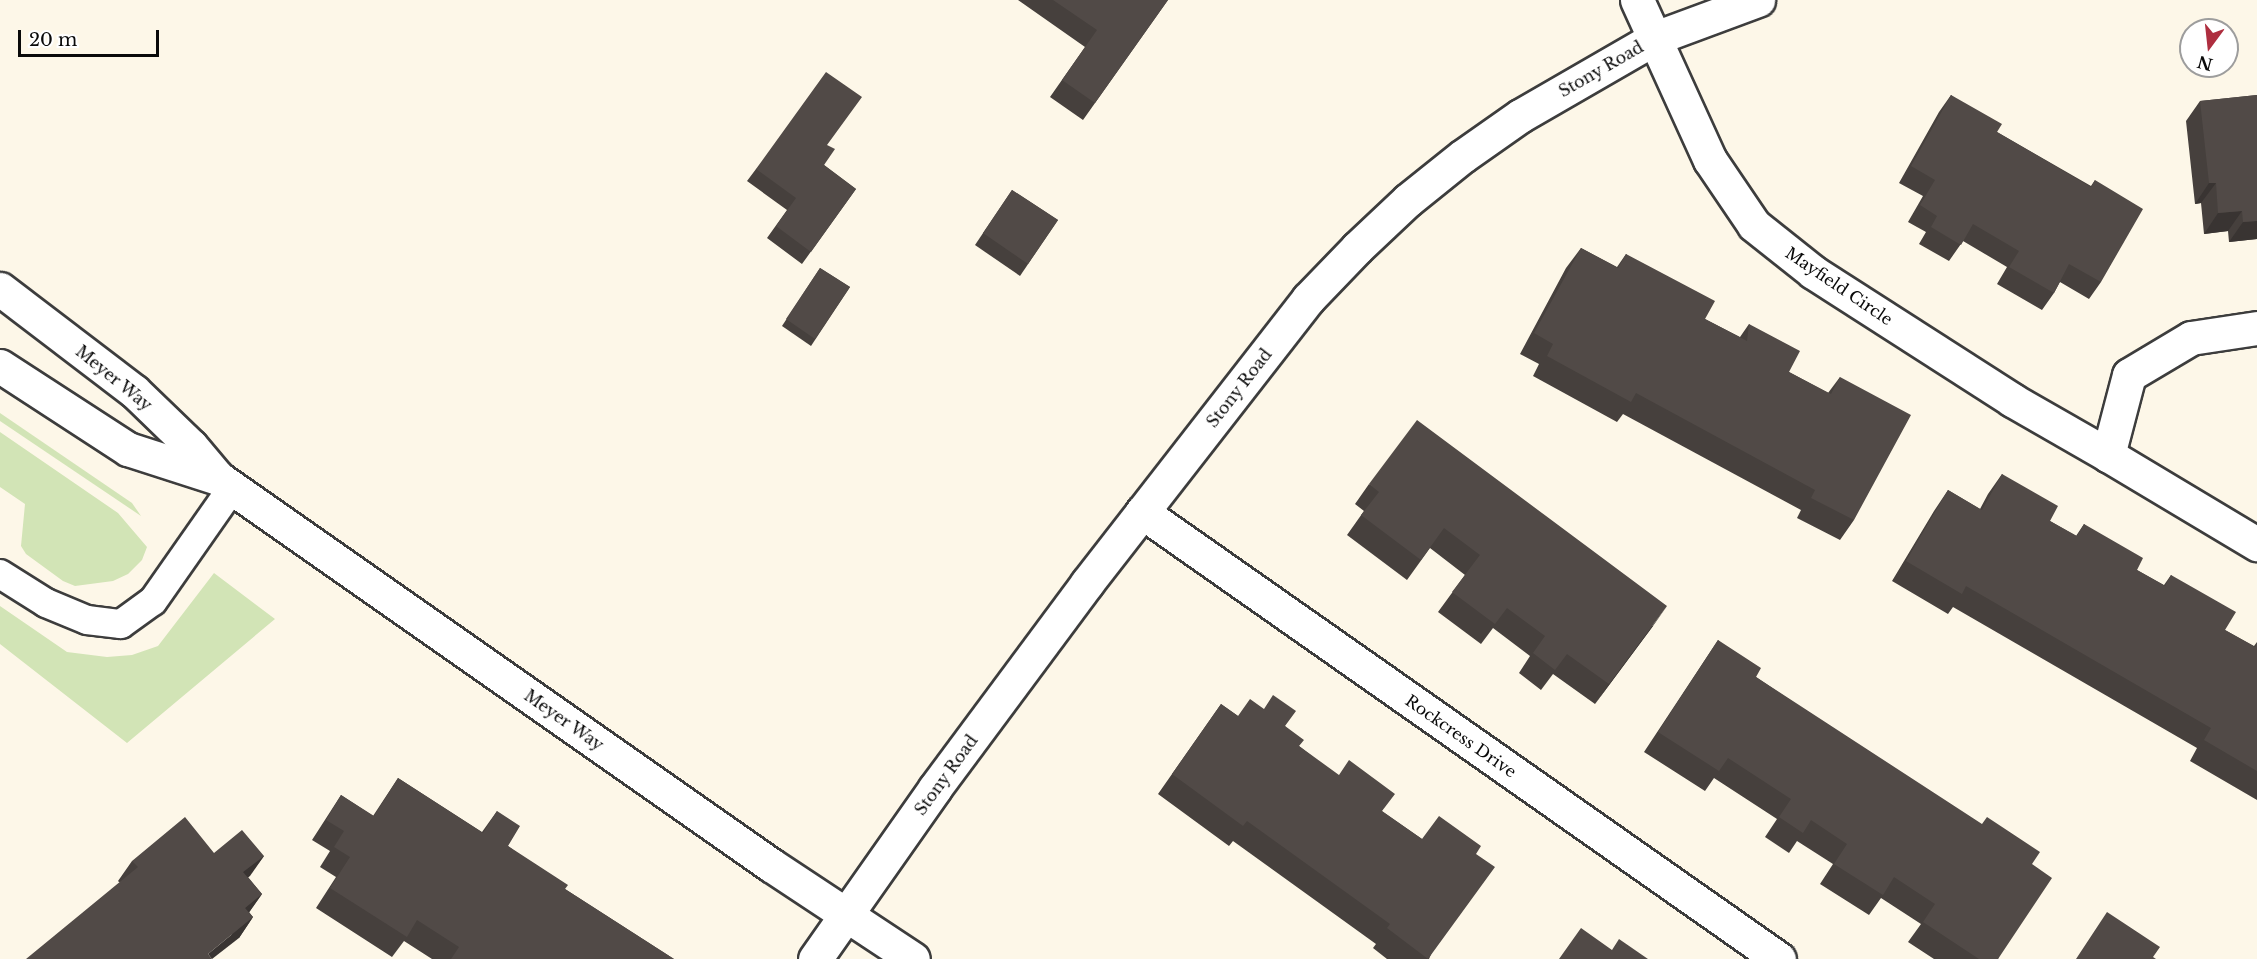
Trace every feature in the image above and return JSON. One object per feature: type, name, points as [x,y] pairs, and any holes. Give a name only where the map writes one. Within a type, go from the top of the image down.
[{"type":"street","name":"Mayfield Circle","points":[[1637,0],[1710,160],[1754,225],[1813,272],[2012,400],[2224,522],[2257,544]]},
{"type":"street","name":"Stony Road","points":[[815,959],[942,779],[1142,512],[1308,299],[1357,248],[1408,200],[1462,156],[1521,116],[1655,38],[1758,0]]},
{"type":"street","name":"Meyer Way","points":[[0,289],[134,391],[191,446],[225,483],[846,915],[913,959]]},
{"type":"street","points":[[2108,455],[2129,375],[2191,338],[2257,328]]},
{"type":"street","name":"Meyer Way","points":[[0,366],[128,449],[225,483]]},
{"type":"street","name":"Rockcress Drive","points":[[1142,512],[1779,959]]},
{"type":"lane","points":[[0,573],[46,603],[87,620],[121,624],[153,602],[225,483]]},
{"type":"green space","points":[[0,413],[132,503],[141,516],[0,421]]},
{"type":"green space","points":[[0,432],[118,513],[147,547],[142,560],[128,574],[113,581],[75,586],[63,581],[26,554],[21,546],[25,504],[0,487]]},
{"type":"green space","points":[[214,573],[275,619],[127,743],[0,644],[0,606],[67,652],[107,657],[132,655],[158,646]]},
{"type":"building","points":[[1053,0],[1168,0],[1095,103],[1062,80],[1097,30]]},
{"type":"building","points":[[826,72],[862,97],[827,145],[835,149],[824,165],[856,189],[811,252],[776,226],[796,198],[756,169]]},
{"type":"building","points":[[1951,95],[2002,124],[1997,132],[2091,187],[2095,180],[2143,209],[2101,282],[2069,264],[2054,293],[2009,267],[2019,251],[1973,224],[1961,245],[1931,227],[1937,216],[1920,205],[1935,180],[1911,166]]},
{"type":"building","points":[[2257,95],[2257,221],[2243,222],[2242,211],[2218,213],[2216,183],[2209,183],[2200,101]]},
{"type":"building","points":[[1012,190],[1058,220],[1028,264],[983,233]]},
{"type":"building","points":[[1581,248],[1618,268],[1626,254],[1715,301],[1705,319],[1747,341],[1749,324],[1800,351],[1789,372],[1831,394],[1840,377],[1911,415],[1854,520],[1811,498],[1815,490],[1636,393],[1631,402],[1547,356],[1553,344],[1534,333]]},
{"type":"building","points":[[820,268],[850,287],[815,339],[786,319]]},
{"type":"building","points":[[1417,420],[1667,606],[1609,684],[1567,654],[1555,670],[1533,653],[1545,636],[1507,608],[1495,624],[1452,592],[1480,555],[1444,528],[1421,560],[1361,515],[1379,492],[1369,484]]},
{"type":"building","points":[[2002,474],[2058,506],[2050,521],[2077,536],[2084,524],[2143,558],[2137,570],[2165,586],[2171,575],[2236,612],[2225,630],[2255,647],[2257,643],[2257,771],[2204,740],[2211,728],[1966,586],[1962,594],[1906,561],[1948,490],[1982,510]]},
{"type":"building","points":[[1718,640],[1761,668],[1756,677],[1982,824],[1987,817],[2040,852],[2032,864],[2052,878],[1998,959],[1979,959],[1923,922],[1935,904],[1894,877],[1883,895],[1834,864],[1847,844],[1811,820],[1803,833],[1779,817],[1791,799],[1728,758],[1719,771],[1658,732]]},
{"type":"building","points":[[1273,695],[1296,711],[1285,726],[1304,740],[1299,746],[1339,775],[1349,760],[1395,794],[1382,811],[1422,839],[1439,816],[1481,846],[1476,854],[1495,867],[1428,959],[1387,928],[1390,924],[1247,821],[1243,826],[1172,774],[1221,704],[1238,716],[1250,699],[1264,709]]},
{"type":"building","points":[[398,778],[483,833],[497,811],[520,826],[508,846],[568,885],[565,889],[674,959],[451,959],[459,947],[417,920],[407,937],[330,888],[350,857],[334,847],[344,831],[326,820],[341,795],[374,816]]},
{"type":"building","points":[[185,817],[214,853],[242,830],[264,856],[243,872],[262,894],[245,908],[253,917],[208,954],[212,959],[26,959],[138,867],[132,861]]},
{"type":"building","points":[[2107,912],[2160,947],[2153,957],[2156,959],[2076,959]]},
{"type":"building","points":[[1581,928],[1612,950],[1619,939],[1648,959],[1559,959]]}]
